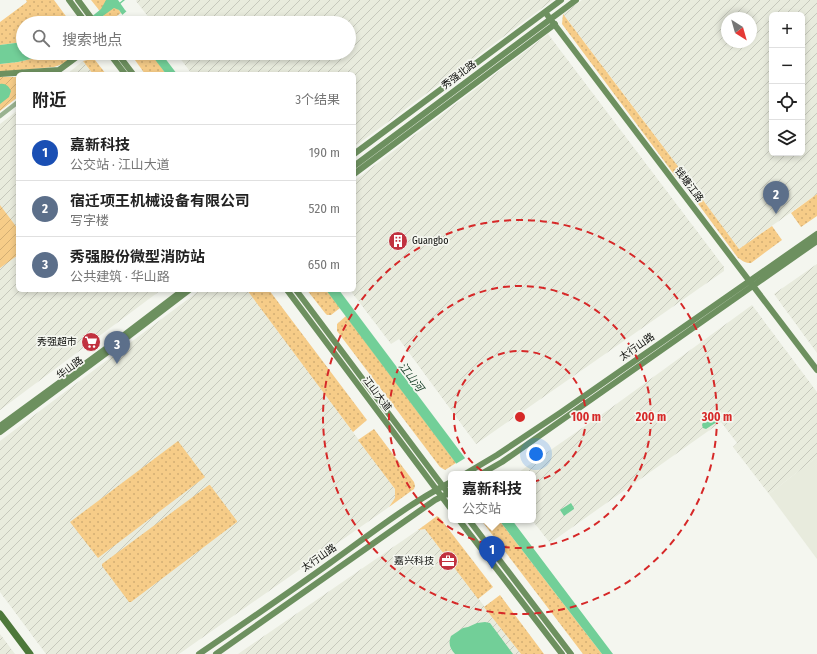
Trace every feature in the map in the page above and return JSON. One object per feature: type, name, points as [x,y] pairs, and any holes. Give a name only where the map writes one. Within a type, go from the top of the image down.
[{"type":"main road","points":[[0,614],[30,654]]},
{"type":"street","points":[[69,0],[81,16]]},
{"type":"street","points":[[78,0],[90,16]]},
{"type":"street","points":[[356,172],[550,18],[561,0]]},
{"type":"street","name":"秀强北路","points":[[356,164],[550,18],[570,0]]},
{"type":"street","name":"秀强北路","points":[[356,160],[576,0]]},
{"type":"street","points":[[356,153],[550,18]]},
{"type":"street","name":"钱塘江路","points":[[550,18],[817,370]]},
{"type":"street","points":[[57,72],[73,60]]},
{"type":"street","points":[[114,60],[123,72]]},
{"type":"street","points":[[123,60],[132,72]]},
{"type":"street","points":[[0,74],[16,73]]},
{"type":"street","points":[[0,116],[16,104]]},
{"type":"street","name":"太行山路","points":[[486,471],[502,462],[751,284],[817,234]]},
{"type":"street","name":"太行山路","points":[[470,471],[497,455],[817,241]]},
{"type":"street","name":"华山路","points":[[0,426],[115,342],[179,292]]},
{"type":"street","name":"华山路","points":[[0,432],[186,292]]},
{"type":"street","name":"江山大道","points":[[289,292],[448,505]]},
{"type":"street","name":"江山大道","points":[[298,292],[448,492]]},
{"type":"street","name":"太行山路","points":[[200,654],[380,527],[448,484]]},
{"type":"street","name":"太行山路","points":[[216,654],[429,504],[448,495]]},
{"type":"street","points":[[461,523],[562,654]]},
{"type":"street","points":[[471,523],[571,654]]},
{"type":"shaded area","points":[[26,0],[54,0],[66,16],[16,16],[16,43],[0,45],[0,22],[27,2]]},
{"type":"shaded area","points":[[91,0],[112,0],[121,13],[117,16],[104,16]]},
{"type":"shaded area","points":[[106,0],[118,0],[131,16],[123,16],[119,10],[114,8],[103,16],[92,16],[101,9]]},
{"type":"shaded area","points":[[553,0],[356,146],[356,72],[190,72],[181,60],[356,60],[356,16],[148,16],[136,1]]},
{"type":"shaded area","points":[[582,0],[817,0],[817,194],[739,249],[563,14]]},
{"type":"shaded area","points":[[563,14],[686,177],[676,177],[562,24]]},
{"type":"shaded area","points":[[548,34],[724,267],[724,271],[476,444],[399,339],[391,344],[352,292],[356,292],[356,179]]},
{"type":"shaded area","points":[[16,43],[16,60],[26,60],[0,64],[0,45]]},
{"type":"shaded area","points":[[26,60],[69,60],[54,67],[0,72],[0,64]]},
{"type":"shaded area","points":[[95,60],[104,72],[91,72],[83,61]]},
{"type":"shaded area","points":[[135,60],[156,60],[165,72],[144,72]]},
{"type":"shaded area","points":[[155,60],[166,60],[175,72],[164,72]]},
{"type":"shaded area","points":[[83,61],[91,72],[69,72]]},
{"type":"shaded area","points":[[0,77],[16,77],[16,99],[0,111]]},
{"type":"shaded area","points":[[0,84],[7,85],[11,91],[9,97],[0,104]]},
{"type":"shaded area","points":[[16,112],[16,292],[158,292],[0,410],[0,124]]},
{"type":"shaded area","points":[[697,192],[739,249],[772,226],[782,240],[751,263],[743,261],[738,258],[693,197]]},
{"type":"shaded area","points":[[817,194],[817,216],[801,227],[791,213]]},
{"type":"shaded area","points":[[0,205],[16,226],[16,256],[0,268]]},
{"type":"shaded area","points":[[817,264],[817,353],[774,294]]},
{"type":"shaded area","points":[[197,292],[248,292],[395,489],[395,498],[389,507],[179,654],[46,654],[0,592],[0,441]]},
{"type":"shaded area","points":[[248,292],[271,292],[367,420],[353,432]]},
{"type":"shaded area","points":[[309,292],[328,292],[340,308],[331,315],[327,315]]},
{"type":"shaded area","points":[[328,292],[340,292],[475,471],[462,471]]},
{"type":"shaded area","points":[[752,305],[817,392],[817,457],[769,494],[733,447],[737,443],[721,422],[550,543],[534,523],[536,523],[536,471],[520,471],[611,408]]},
{"type":"shaded area","points":[[346,316],[456,463],[445,470],[440,467],[337,331],[337,324]]},
{"type":"shaded area","points":[[713,417],[717,422],[706,429],[703,428],[703,422]]},
{"type":"shaded area","points":[[374,429],[414,482],[415,486],[414,489],[389,507],[395,498],[395,489],[358,440]]},
{"type":"shaded area","points":[[178,441],[205,477],[98,558],[70,522]]},
{"type":"shaded area","points":[[817,457],[817,559],[769,494]]},
{"type":"shaded area","points":[[209,485],[237,522],[129,602],[102,564]]},
{"type":"shaded area","points":[[571,503],[574,509],[564,516],[560,510]]},
{"type":"shaded area","points":[[437,516],[493,587],[478,599],[425,529],[418,530]]},
{"type":"shaded area","points":[[483,523],[501,523],[602,654],[583,654]]},
{"type":"shaded area","points":[[501,523],[514,523],[613,654],[602,654]]},
{"type":"shaded area","points":[[425,529],[521,654],[238,654],[418,530]]},
{"type":"shaded area","points":[[500,595],[544,654],[521,654],[484,607]]},
{"type":"shaded area","points":[[485,622],[490,623],[513,654],[455,654],[450,646],[451,636],[463,628]]},
{"type":"shaded area","points":[[0,634],[15,654],[0,654]]},
{"type":"pier","points":[[128,10],[134,16],[121,16]]},
{"type":"pier","points":[[467,457],[478,471],[459,471],[454,465]]},
{"type":"waterway","points":[[119,4],[124,0]]},
{"type":"place","name":"宿迁项王机械设备有限公司","points":[[776,214]]},
{"type":"place","name":"Guangbo","points":[[398,241]]},
{"type":"place","name":"秀强超市","points":[[91,342]]},
{"type":"place","name":"秀强股份微型消防站","points":[[117,364]]},
{"type":"place","name":"嘉兴科技","points":[[448,561]]},
{"type":"place","name":"嘉新科技","points":[[492,569]]},
{"type":"water label","name":"江山河","points":[[411,377]]}]
